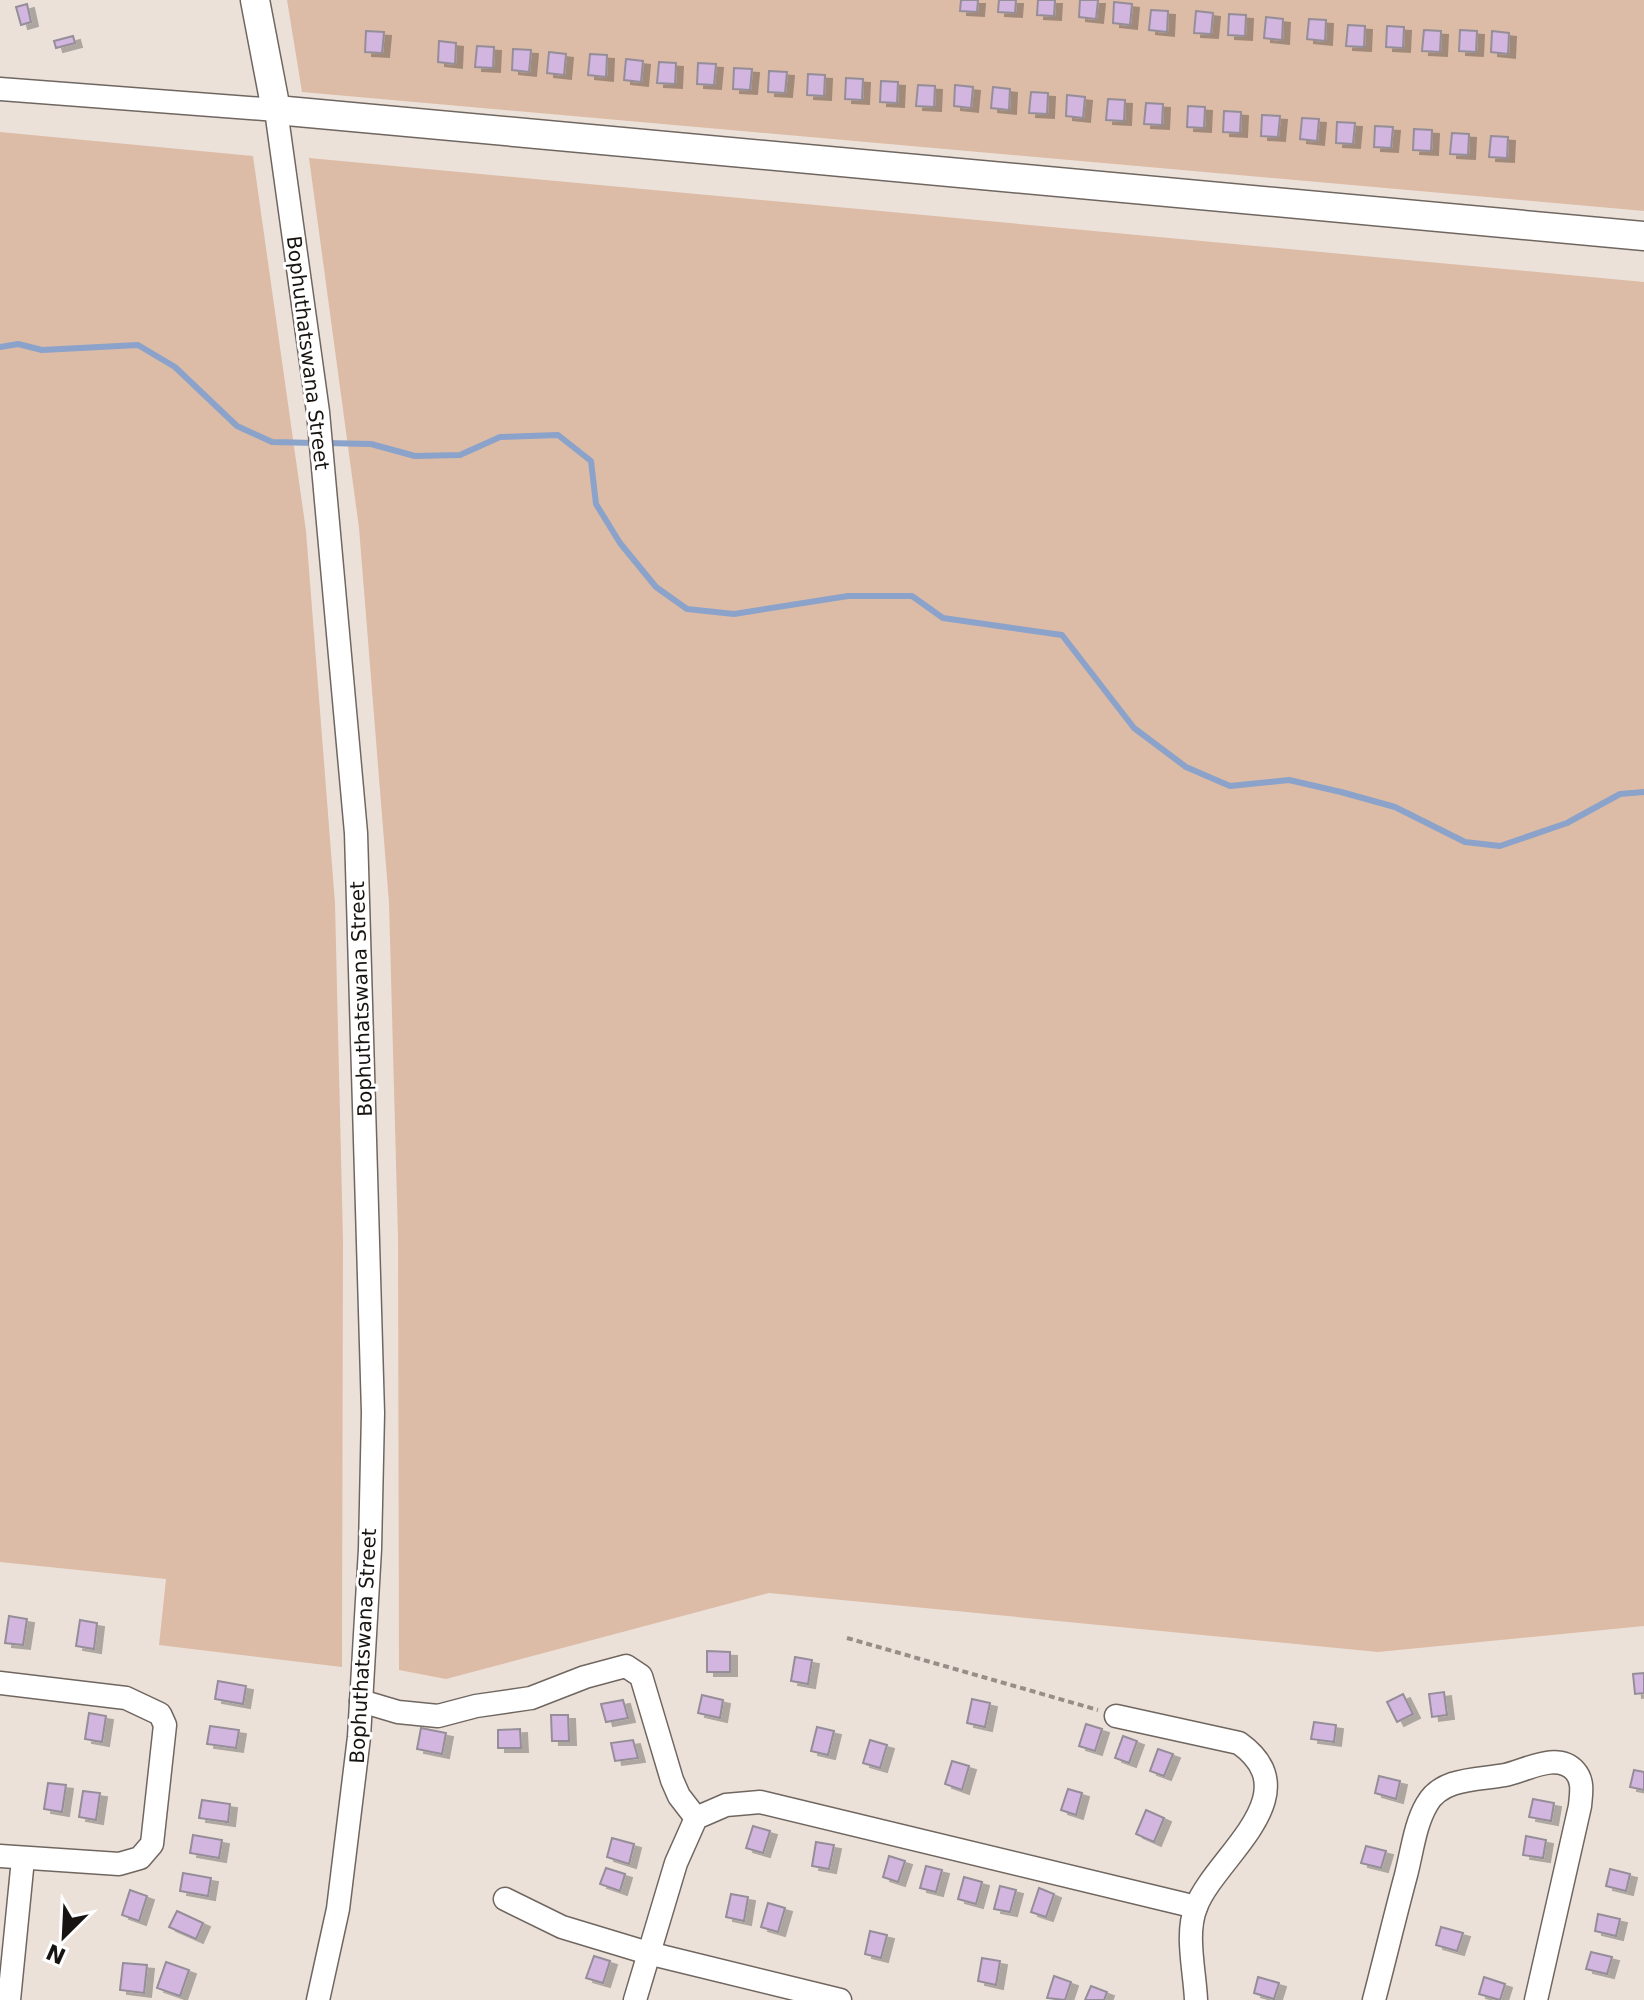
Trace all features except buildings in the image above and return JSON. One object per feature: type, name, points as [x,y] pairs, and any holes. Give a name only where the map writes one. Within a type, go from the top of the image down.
[{"type":"street","name":"Bophuthatswana Street","points":[[255,0],[276,110],[318,412],[356,833],[373,1413],[371,1476],[359,1737],[338,1909],[318,2000]]},
{"type":"street","points":[[0,89],[276,110],[1644,236]]},
{"type":"street","points":[[361,1701],[398,1712],[438,1716],[476,1706],[531,1698],[585,1677],[626,1666],[641,1676],[672,1780],[679,1796],[696,1818]]},
{"type":"street","points":[[0,1683],[126,1698],[160,1714],[165,1725],[152,1844],[146,1855],[119,1864],[0,1856]]},
{"type":"street","points":[[1116,1716],[1239,1743],[1254,1754],[1265,1780],[1266,1790],[1257,1818],[1196,1907],[1192,1932],[1196,2000]]},
{"type":"street","points":[[1374,2000],[1416,1834],[1427,1803],[1440,1789],[1464,1781],[1507,1775],[1551,1762],[1574,1770],[1582,1784],[1580,1806],[1536,2000]]},
{"type":"street","points":[[635,2000],[676,1863],[696,1818],[726,1805],[760,1802],[1196,1907]]},
{"type":"street","points":[[9,2000],[23,1859]]},
{"type":"street","points":[[505,1899],[562,1927],[648,1953],[840,2000]]},
{"type":"path","points":[[847,1638],[1116,1716]]},
{"type":"shaded area","points":[[287,0],[1644,0],[1644,211],[302,92]]},
{"type":"shaded area","points":[[0,132],[253,156],[306,531],[335,903],[343,1240],[342,1667],[159,1645],[166,1579],[0,1562]]},
{"type":"shaded area","points":[[309,158],[1644,282],[1644,1626],[1378,1652],[769,1593],[446,1679],[399,1670],[398,1237],[389,903],[359,528]]},
{"type":"waterway","points":[[0,347],[18,344],[42,350],[138,345],[175,367],[237,426],[272,442],[315,443]]},
{"type":"waterway","points":[[326,443],[371,444],[415,456],[460,455],[500,437],[558,435],[591,461],[596,504],[620,543],[656,587],[687,609],[734,614],[848,596],[912,596],[943,618],[1062,635],[1134,728],[1186,767],[1230,786],[1289,780],[1395,807],[1465,842],[1500,846],[1567,823],[1620,794],[1644,792]]}]
